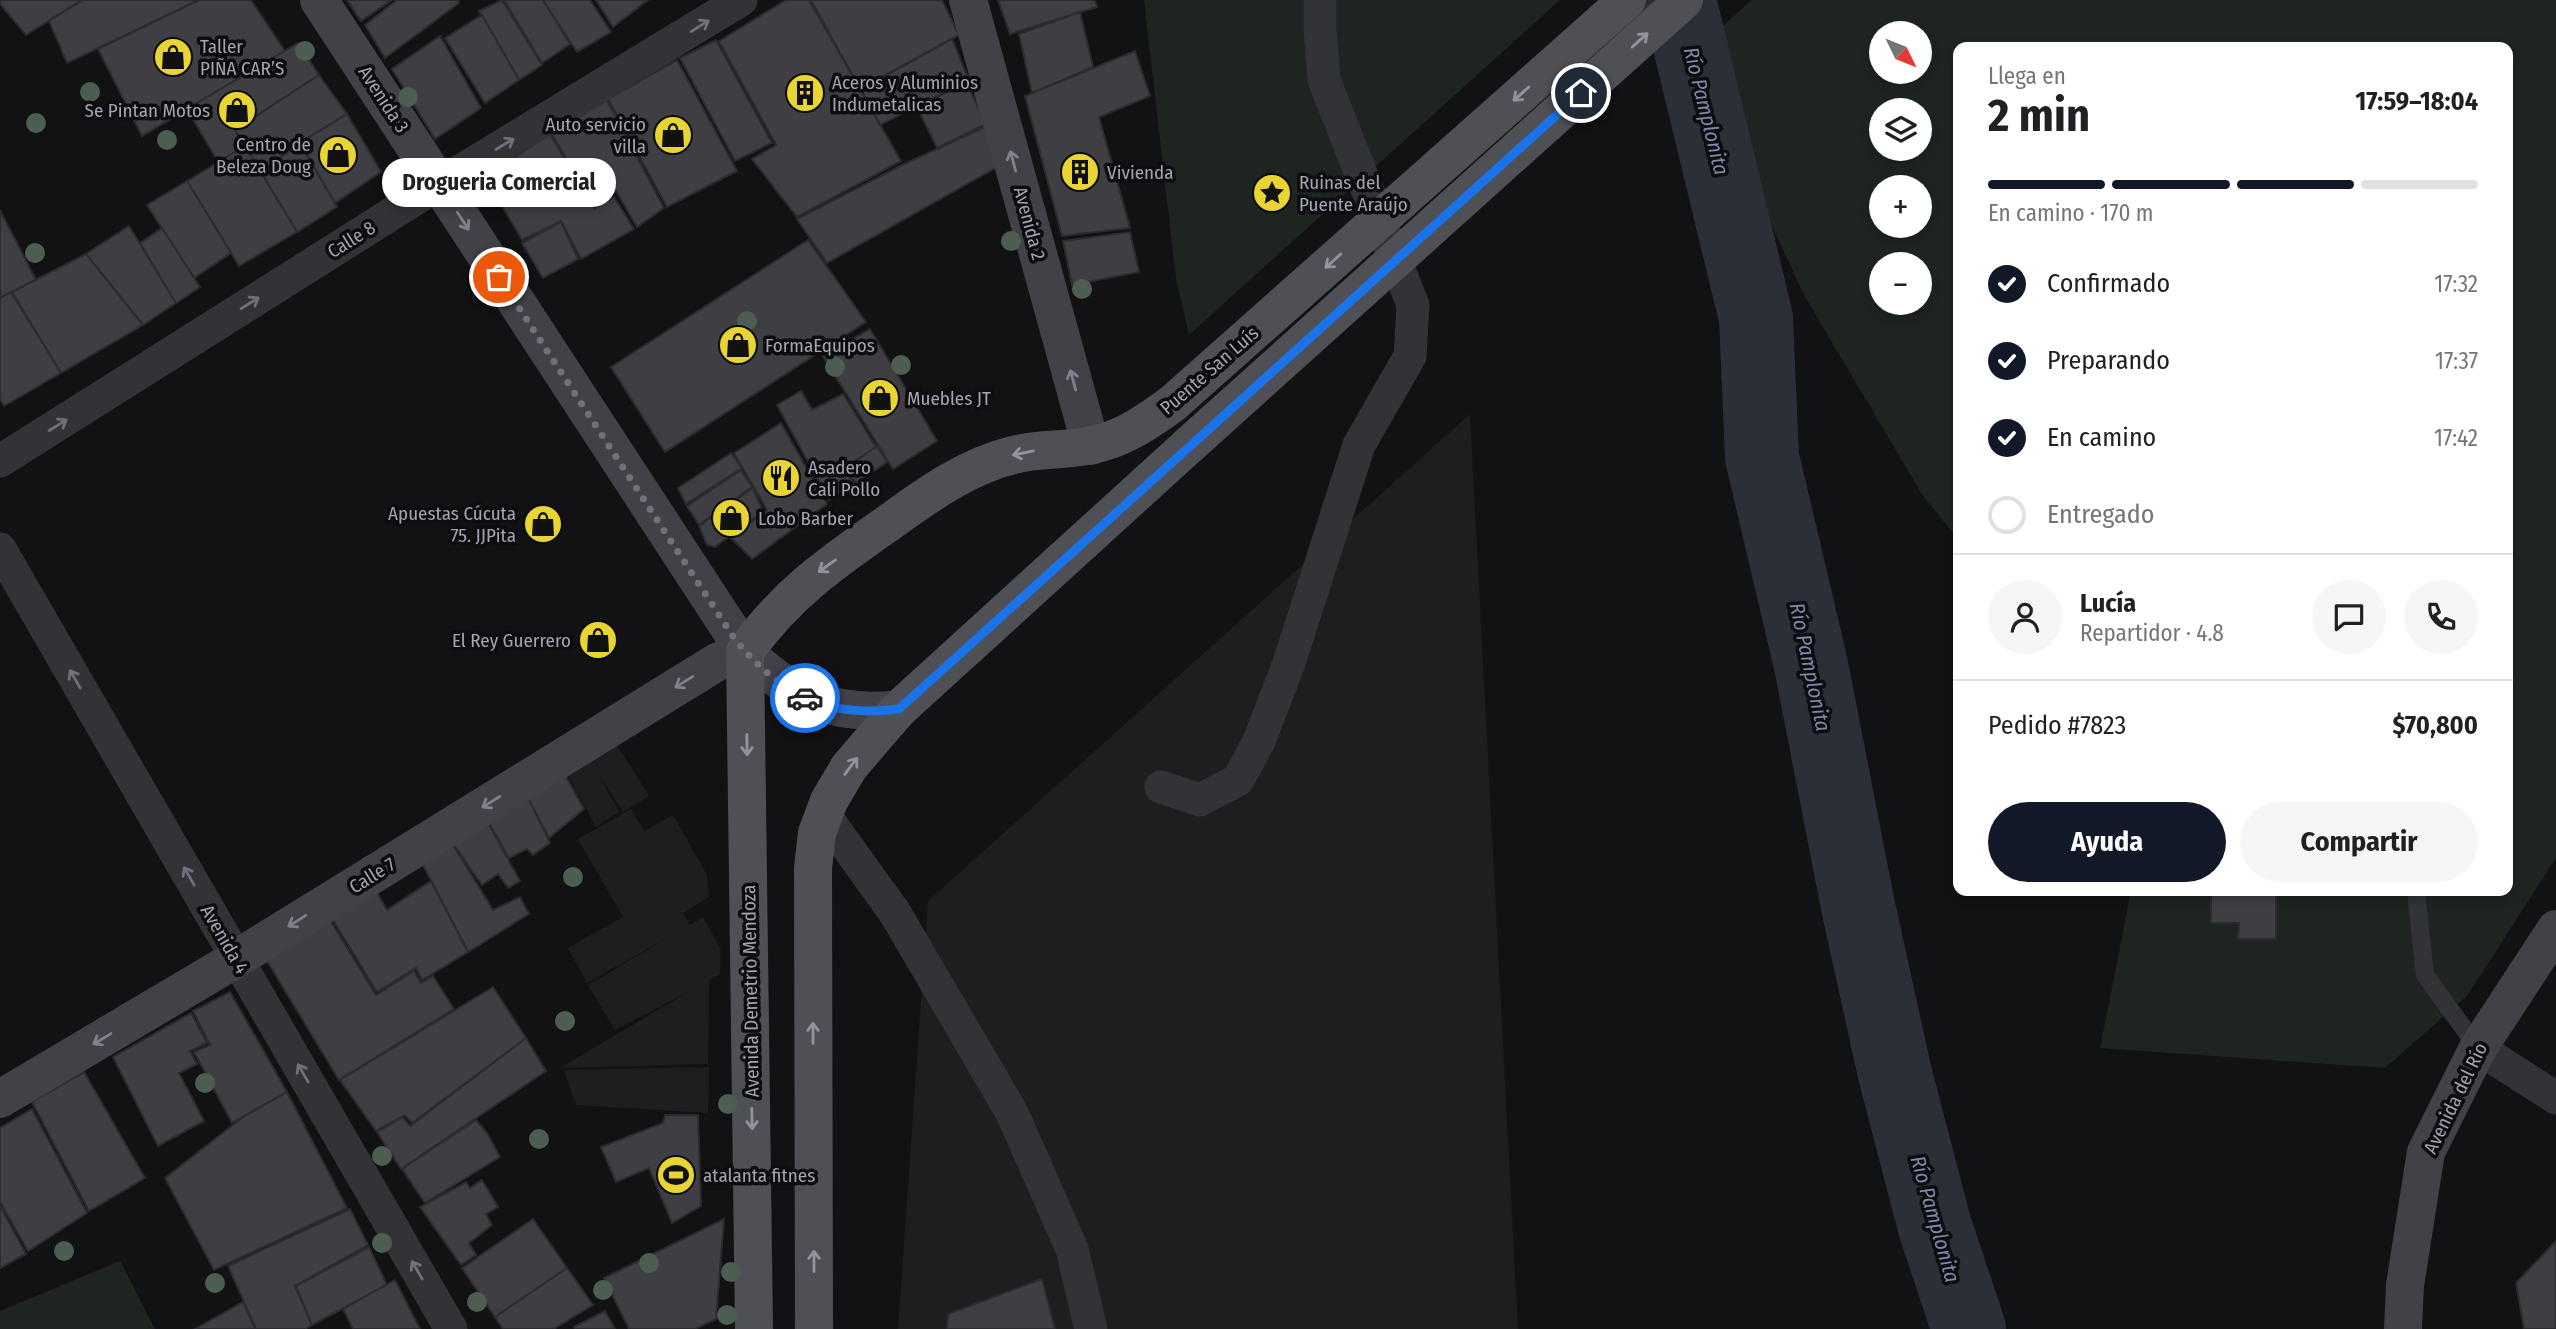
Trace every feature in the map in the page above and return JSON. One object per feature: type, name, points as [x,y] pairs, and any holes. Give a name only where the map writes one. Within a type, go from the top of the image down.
[{"type":"main road","name":"Avenida 3","points":[[319,0],[745,652],[776,680],[814,702],[856,712],[899,709]]},
{"type":"main road","name":"Avenida 2","points":[[968,0],[1091,446]]},
{"type":"main road","name":"Puente San Luís","points":[[745,652],[773,616],[816,574],[959,475],[1013,455],[1042,449],[1091,446],[1119,437],[1145,424],[1172,404],[1627,0]]},
{"type":"main road","points":[[814,1329],[813,868],[817,833],[823,813],[849,767],[899,709],[1684,0]]},
{"type":"main road","name":"Calle 7","points":[[0,1099],[236,959],[717,662],[745,652]]},
{"type":"main road","name":"Avenida Demetrio Mendoza","points":[[745,652],[754,1329]]},
{"type":"main road","name":"Avenida del Río","points":[[2403,1329],[2405,1285],[2426,1152],[2478,1048],[2556,929]]},
{"type":"street","name":"Calle 8","points":[[0,461],[439,184],[741,0]]},
{"type":"street","points":[[1161,787],[1200,800],[1238,780],[1259,741],[1289,663],[1359,444],[1410,356],[1413,305],[1324,80],[1320,0]]},
{"type":"street","name":"Avenida 4","points":[[0,548],[451,1329]]},
{"type":"street","points":[[823,813],[895,913],[1012,1113],[1072,1249],[1091,1329]]},
{"type":"street","points":[[2478,1048],[2556,1098]]},
{"type":"lane","points":[[2417,896],[2426,975],[2478,1048]]},
{"type":"shaded area","points":[[1144,0],[1560,0],[1189,335],[1176,279]]},
{"type":"shaded area","points":[[1752,0],[2556,0],[2556,858],[2467,996],[2385,1068],[2100,1048],[2130,896],[2513,896],[2513,42],[1953,42],[1953,533],[1923,496],[1804,295],[1744,166],[1708,39]]},
{"type":"shaded area","points":[[1470,414],[1518,1329],[898,1329],[928,901]]},
{"type":"shaded area","points":[[612,737],[649,796],[623,812],[598,773],[619,812],[596,827],[564,769]]},
{"type":"shaded area","points":[[631,809],[644,831],[673,815],[707,875],[709,897],[683,913],[690,925],[703,917],[721,950],[720,974],[709,980],[708,1064],[560,1068],[688,992],[615,1030],[588,985],[667,938],[587,983],[568,948],[623,917],[578,839]]},
{"type":"shaded area","points":[[709,1067],[708,1113],[576,1105],[564,1070]]},
{"type":"shaded area","points":[[120,1261],[155,1329],[0,1329],[0,1311]]},
{"type":"building","points":[[0,0],[82,0],[26,35],[0,4]]},
{"type":"building","points":[[83,0],[199,0],[67,63],[49,21]]},
{"type":"building","points":[[199,0],[251,0],[285,51],[142,136],[98,49]]},
{"type":"building","points":[[347,0],[392,0],[361,21]]},
{"type":"building","points":[[397,0],[458,0],[459,3],[385,58],[365,25]]},
{"type":"building","points":[[502,0],[542,65],[519,80],[479,11]]},
{"type":"building","points":[[504,0],[543,0],[570,44],[542,63]]},
{"type":"building","points":[[543,0],[590,0],[611,32],[577,52]]},
{"type":"building","points":[[596,0],[648,0],[613,27]]},
{"type":"building","name":"Aceros y Aluminios Indumetalicas","points":[[786,0],[809,0],[901,161],[797,217],[752,159],[776,145],[719,41]]},
{"type":"building","points":[[811,0],[942,0],[959,35],[860,89]]},
{"type":"building","points":[[998,0],[1095,0],[1097,7],[1010,34]]},
{"type":"building","points":[[1080,12],[1093,67],[1032,93],[1019,34]]},
{"type":"building","points":[[482,15],[519,80],[485,103],[445,38]]},
{"type":"building","points":[[440,36],[481,108],[435,139],[392,69]]},
{"type":"building","points":[[952,39],[969,80],[880,125],[861,89]]},
{"type":"building","points":[[716,40],[772,143],[735,161],[680,58]]},
{"type":"building","points":[[298,43],[319,75],[235,130],[245,146],[218,162],[187,109]]},
{"type":"building","name":"Vivienda","points":[[1135,51],[1150,96],[1099,117],[1130,228],[1062,236],[1025,96]]},
{"type":"building","name":"Auto servicio villa","points":[[677,60],[737,171],[667,207],[608,99]]},
{"type":"building","points":[[319,75],[347,114],[300,143],[261,172],[235,130]]},
{"type":"building","points":[[966,82],[986,124],[937,148],[917,107]]},
{"type":"building","points":[[607,100],[664,208],[637,227],[616,191],[594,206],[551,133]]},
{"type":"building","points":[[347,114],[381,172],[335,203],[300,143]]},
{"type":"building","points":[[985,127],[997,167],[827,263],[797,219],[902,165]]},
{"type":"building","points":[[550,134],[594,209],[614,197],[634,229],[581,259],[561,221],[522,240],[485,177]]},
{"type":"building","points":[[300,143],[337,207],[297,232],[261,172]]},
{"type":"building","points":[[245,146],[297,232],[239,266],[187,181]]},
{"type":"building","points":[[187,181],[231,253],[194,278],[147,205]]},
{"type":"building","points":[[0,210],[36,280],[0,298]]},
{"type":"building","points":[[561,222],[578,259],[543,278],[522,243]]},
{"type":"building","points":[[129,226],[176,303],[143,325],[86,254]]},
{"type":"building","points":[[162,228],[200,287],[176,303],[140,243]]},
{"type":"building","points":[[1130,232],[1139,272],[1072,285],[1063,241]]},
{"type":"building","name":"FormaEquipos","points":[[808,240],[866,322],[665,452],[611,367]]},
{"type":"building","points":[[86,254],[143,325],[61,373],[12,292]]},
{"type":"building","points":[[11,292],[61,373],[4,406],[0,399],[0,298]]},
{"type":"building","name":"Muebles JT","points":[[870,329],[937,441],[893,469],[823,356]]},
{"type":"building","points":[[801,391],[812,410],[843,394],[876,447],[845,468],[854,485],[829,500],[777,405]]},
{"type":"building","name":"Asadero Cali Pollo","points":[[781,423],[827,504],[752,559],[731,538],[767,510],[734,453]]},
{"type":"building","points":[[877,446],[887,462],[856,483],[846,468]]},
{"type":"building","points":[[731,453],[742,468],[686,504],[678,488]]},
{"type":"building","points":[[741,470],[752,487],[699,525],[687,506]]},
{"type":"building","name":"Lobo Barber","points":[[753,488],[763,511],[715,547],[707,545],[699,526]]},
{"type":"building","points":[[564,773],[584,809],[549,838],[526,794]]},
{"type":"building","points":[[526,794],[550,843],[533,855],[527,849],[509,858],[489,823]]},
{"type":"building","points":[[488,823],[520,881],[508,888],[498,874],[482,885],[454,845]]},
{"type":"building","points":[[453,845],[493,910],[520,897],[529,914],[468,952],[422,863]]},
{"type":"building","points":[[431,881],[468,952],[422,980],[416,968],[377,992],[330,915],[375,889],[387,910]]},
{"type":"building","points":[[2211,896],[2276,896],[2276,939],[2238,939],[2239,923],[2211,923]]},
{"type":"building","points":[[328,917],[376,995],[414,971],[421,983],[433,976],[454,1009],[339,1080],[264,956]]},
{"type":"building","points":[[493,987],[526,1038],[412,1123],[405,1115],[376,1131],[340,1080]]},
{"type":"building","points":[[230,992],[287,1092],[232,1123],[194,1052],[210,1045],[193,1011]]},
{"type":"building","points":[[191,1013],[207,1043],[190,1051],[197,1064],[179,1073],[204,1121],[158,1146],[113,1057]]},
{"type":"building","points":[[526,1038],[546,1071],[401,1169],[377,1132],[403,1117],[410,1126]]},
{"type":"building","points":[[84,1072],[145,1178],[89,1211],[32,1102]]},
{"type":"building","points":[[287,1092],[347,1208],[214,1270],[165,1178],[243,1117]]},
{"type":"building","points":[[32,1109],[87,1213],[28,1251],[0,1202],[0,1128]]},
{"type":"building","name":"atalanta fitnes","points":[[665,1115],[698,1115],[701,1206],[672,1223],[649,1168],[616,1182],[601,1147],[663,1123]]},
{"type":"building","points":[[476,1120],[487,1133],[500,1157],[425,1203],[402,1169]]},
{"type":"building","points":[[482,1180],[498,1207],[486,1214],[492,1225],[469,1243],[476,1255],[461,1265],[420,1207],[466,1182],[470,1188]]},
{"type":"building","points":[[0,1206],[26,1254],[0,1268]]},
{"type":"building","points":[[350,1209],[368,1245],[295,1286],[312,1325],[305,1329],[256,1329],[228,1266]]},
{"type":"building","points":[[533,1219],[567,1268],[495,1317],[462,1268]]},
{"type":"building","points":[[724,1219],[716,1319],[695,1329],[629,1329],[604,1278]]},
{"type":"building","points":[[2556,1241],[2556,1329],[2524,1329],[2516,1283]]},
{"type":"building","points":[[369,1247],[387,1285],[312,1325],[296,1286]]},
{"type":"building","points":[[567,1268],[593,1305],[554,1329],[503,1329],[495,1317]]},
{"type":"building","points":[[1042,1279],[1055,1329],[947,1329],[948,1314]]},
{"type":"building","points":[[395,1280],[420,1329],[353,1329],[343,1309]]},
{"type":"building","points":[[243,1302],[255,1329],[195,1329]]},
{"type":"building","points":[[605,1311],[615,1329],[575,1329],[574,1327]]},
{"type":"waterway","name":"Río Pamplonita","points":[[1679,0],[1756,318],[1762,457],[1811,665],[1858,906],[1895,1074],[1935,1227],[1969,1329]]},
{"type":"way so far","points":[[499,277],[734,638],[745,652],[776,680],[805,698]]},
{"type":"place","name":"Taller PIÑA CAR’S","points":[[173,57]]},
{"type":"place","name":"Aceros y Aluminios Indumetalicas","points":[[805,93]]},
{"type":"place","name":"Se Pintan Motos","points":[[237,110]]},
{"type":"place","name":"Auto servicio villa","points":[[673,135]]},
{"type":"place","name":"Centro de Beleza Doug","points":[[338,155]]},
{"type":"place","name":"Vivienda","points":[[1080,172]]},
{"type":"place","name":"Ruinas del Puente Araújo","points":[[1272,193]]},
{"type":"place","name":"Drogueria Comercial","points":[[499,277]]},
{"type":"place","name":"FormaEquipos","points":[[738,345]]},
{"type":"place","name":"Muebles JT","points":[[880,398]]},
{"type":"place","name":"Asadero Cali Pollo","points":[[781,478]]},
{"type":"place","name":"Lobo Barber","points":[[731,518]]},
{"type":"place","name":"Apuestas Cúcuta 75. JJPita","points":[[543,524]]},
{"type":"place","name":"El Rey Guerrero","points":[[598,640]]},
{"type":"place","name":"atalanta fitnes","points":[[676,1175]]},
{"type":"route","points":[[805,698],[856,712],[899,709],[1581,93]]}]
